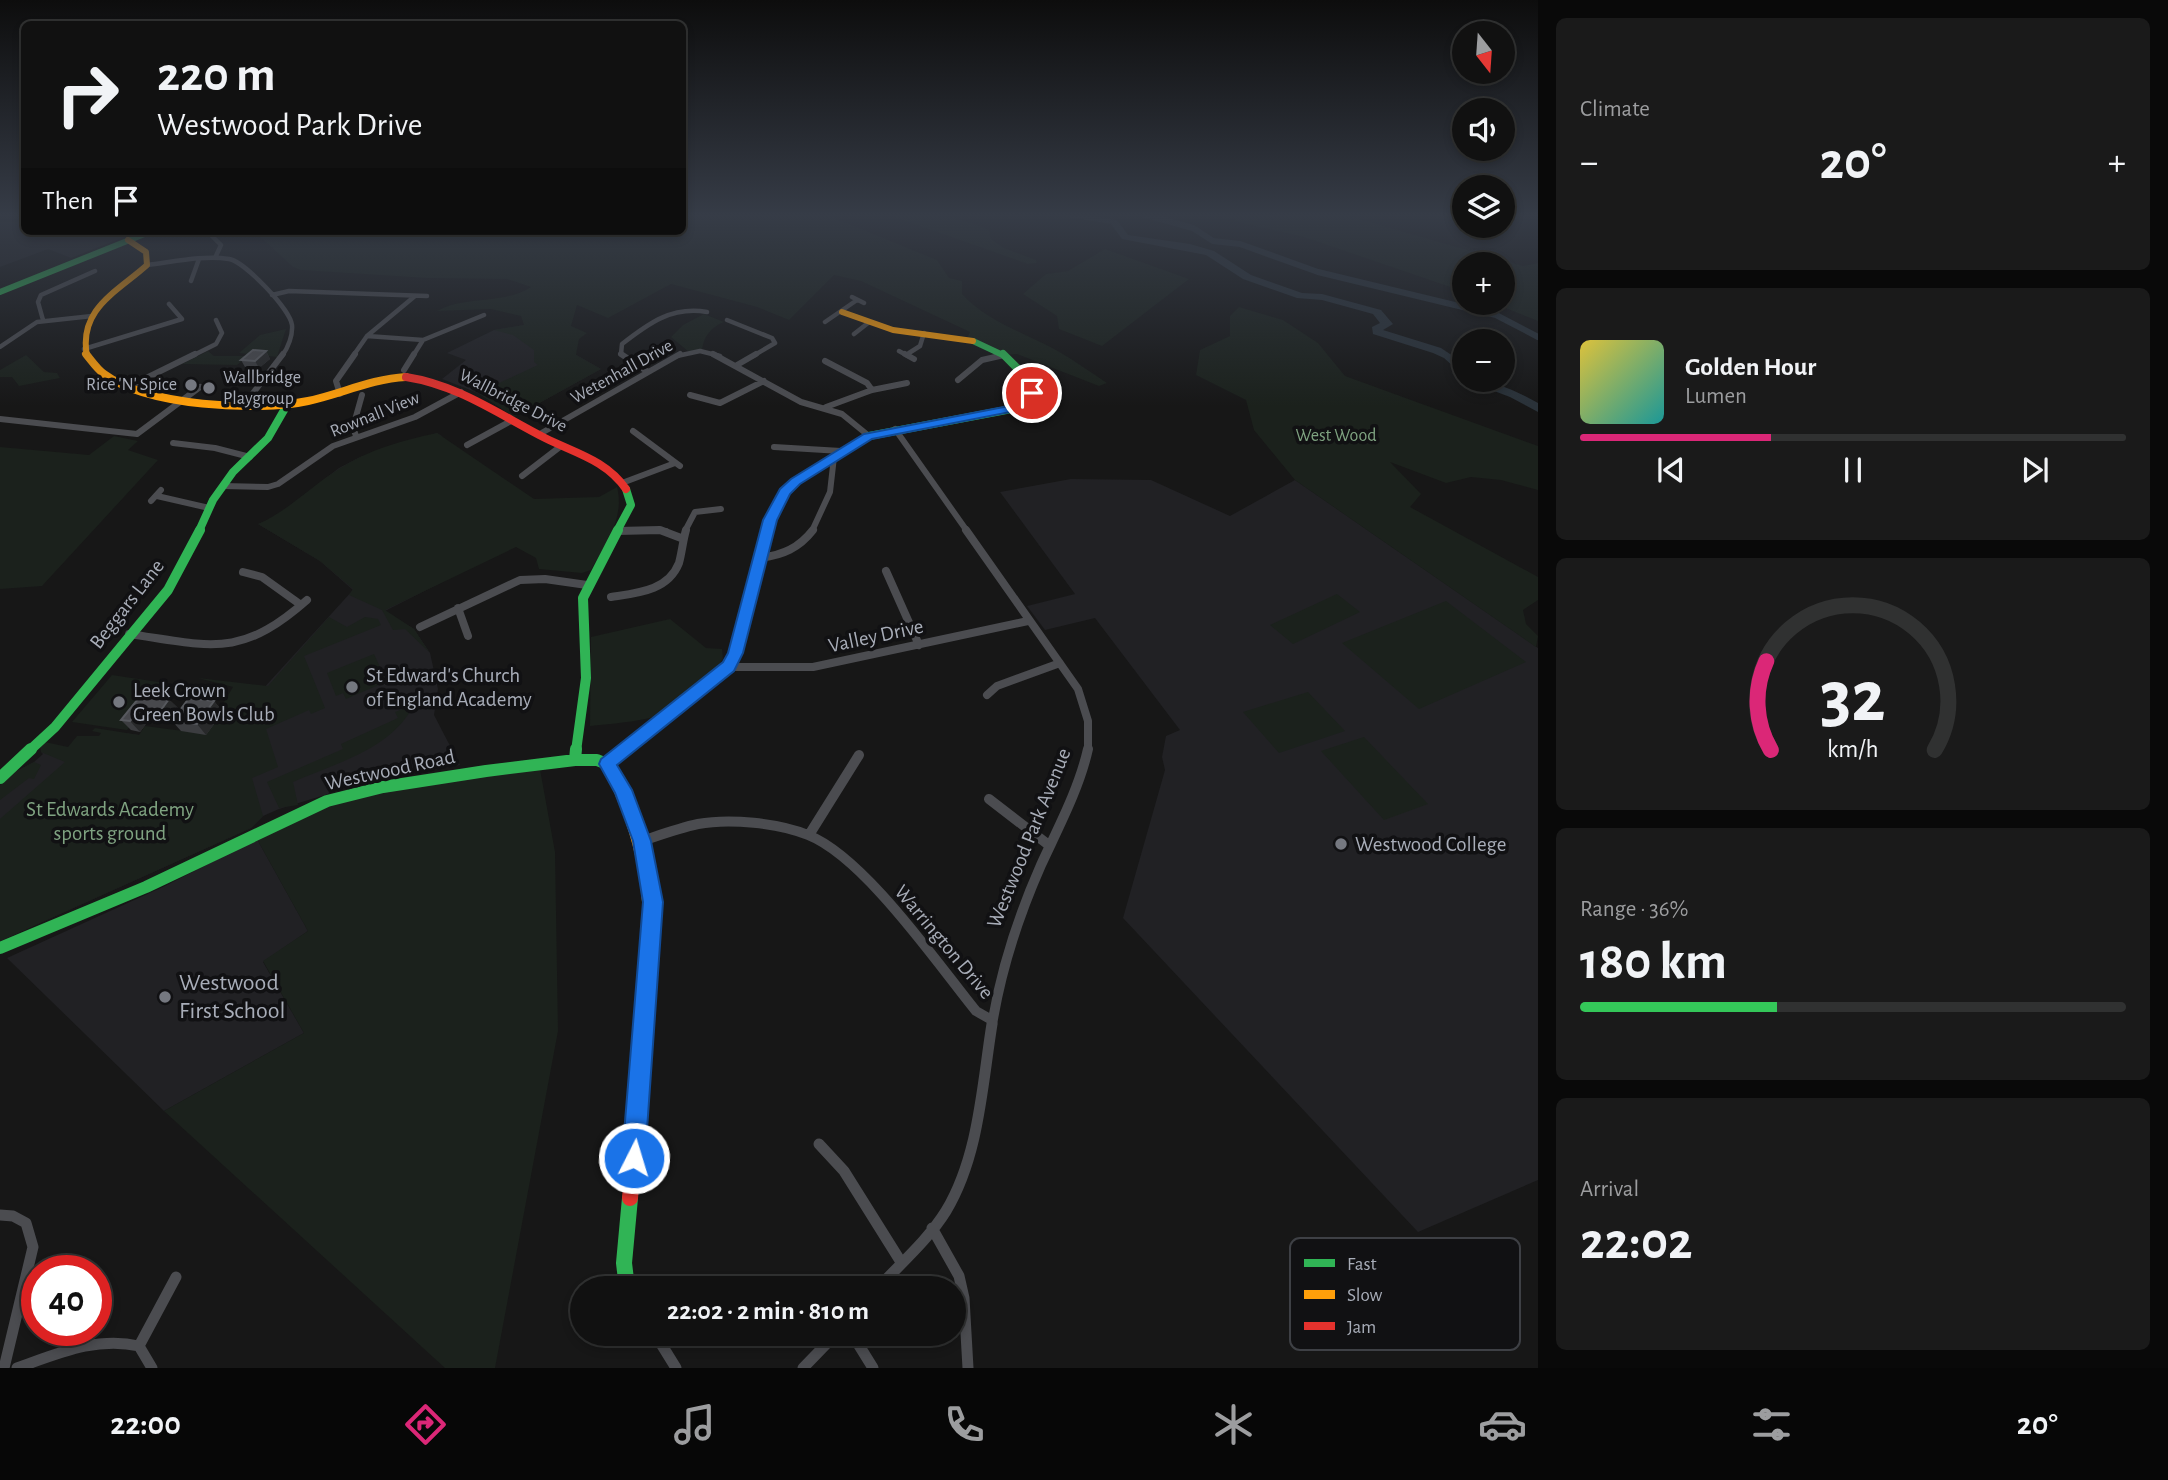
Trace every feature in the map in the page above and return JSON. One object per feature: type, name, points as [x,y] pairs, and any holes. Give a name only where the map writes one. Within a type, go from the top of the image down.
[{"type":"main road","points":[[0,292],[32,279]]},
{"type":"main road","points":[[83,349],[84,332],[92,316],[132,279]]},
{"type":"main road","points":[[626,1276],[624,1264],[653,902],[642,841],[623,790],[607,764],[728,667],[736,653],[770,520],[784,492],[837,454],[869,436],[895,429],[959,420],[1027,403],[1031,387],[1004,355],[967,338],[868,323],[842,312]]},
{"type":"main road","name":"Wallbridge Drive","points":[[83,349],[96,368],[131,386],[183,400],[287,405],[403,377],[429,380],[461,392],[538,435],[600,462],[622,483]]},
{"type":"main road","name":"Beggars Lane","points":[[0,778],[55,726],[168,590],[223,486],[268,438],[287,405]]},
{"type":"main road","points":[[575,760],[586,678],[581,618],[587,585],[631,505],[622,483]]},
{"type":"main road","name":"Westwood Road","points":[[0,948],[146,887],[327,802],[383,787],[575,760],[597,760],[607,764]]},
{"type":"street","points":[[43,320],[38,302],[41,295],[77,279]]},
{"type":"street","points":[[244,405],[281,359],[292,335],[291,318],[256,279]]},
{"type":"street","points":[[272,295],[289,291],[427,296]]},
{"type":"street","points":[[340,394],[337,381],[368,336],[415,296]]},
{"type":"street","points":[[825,322],[842,312],[854,298],[864,303]]},
{"type":"street","points":[[83,349],[182,319],[169,304]]},
{"type":"street","points":[[648,372],[621,354],[622,344],[665,313],[684,309],[707,312]]},
{"type":"street","points":[[368,336],[423,340],[484,315]]},
{"type":"street","points":[[0,347],[43,320],[92,316]]},
{"type":"street","points":[[131,386],[216,344],[222,333],[216,320]]},
{"type":"street","points":[[727,320],[772,338],[775,343],[737,365]]},
{"type":"street","points":[[854,334],[868,323]]},
{"type":"street","points":[[899,351],[911,356],[920,346],[924,333]]},
{"type":"street","points":[[404,370],[423,340]]},
{"type":"street","name":"Wetenhall Drive","points":[[538,435],[680,354],[693,351],[714,353],[800,402],[826,407],[842,414],[869,436]]},
{"type":"street","points":[[957,380],[982,360],[1004,355]]},
{"type":"street","points":[[825,361],[867,383],[872,390]]},
{"type":"street","points":[[690,394],[707,404],[718,404],[764,382]]},
{"type":"street","points":[[826,407],[872,390],[907,383]]},
{"type":"street","points":[[0,419],[137,434],[200,387]]},
{"type":"street","name":"Rownall View","points":[[223,486],[268,487],[278,484],[333,446],[415,417],[461,392]]},
{"type":"street","points":[[356,436],[353,427],[362,395]]},
{"type":"street","points":[[467,445],[511,421]]},
{"type":"street","name":"Westwood Park Avenue","points":[[889,1276],[952,1202],[970,1151],[990,1019],[1012,936],[1083,766],[1090,739],[1084,703],[1060,663],[895,429]]},
{"type":"street","points":[[622,483],[678,464],[634,431]]},
{"type":"street","points":[[173,443],[215,448],[250,457]]},
{"type":"street","points":[[521,477],[561,446]]},
{"type":"street","points":[[760,558],[790,552],[813,531],[830,496],[837,454],[774,447]]},
{"type":"street","points":[[157,496],[209,508]]},
{"type":"street","points":[[611,597],[643,592],[664,584],[676,565],[682,548],[681,538],[695,512],[721,509]]},
{"type":"street","points":[[618,531],[662,531],[674,533],[681,538]]},
{"type":"street","points":[[886,571],[919,645]]},
{"type":"street","points":[[129,634],[185,642],[237,642],[269,631],[304,602],[262,578],[243,572]]},
{"type":"street","points":[[420,627],[528,578],[587,585]]},
{"type":"street","points":[[458,608],[468,636]]},
{"type":"street","name":"Valley Drive","points":[[728,667],[813,667],[1028,621]]},
{"type":"street","points":[[987,695],[997,686],[1060,663]]},
{"type":"street","points":[[809,835],[859,755]]},
{"type":"street","points":[[989,799],[1051,846]]},
{"type":"street","name":"Warrington Drive","points":[[642,841],[698,824],[720,822],[754,823],[809,835],[840,856],[883,895],[976,1011],[990,1019]]},
{"type":"street","points":[[819,1144],[835,1157],[854,1181],[878,1231],[901,1262]]},
{"type":"street","points":[[0,1216],[13,1216],[26,1223],[33,1247],[4,1368]]},
{"type":"street","points":[[932,1228],[959,1276],[964,1298],[968,1368]]},
{"type":"street","points":[[139,1346],[176,1277]]},
{"type":"street","points":[[17,1368],[105,1341],[123,1341],[139,1346],[152,1368]]},
{"type":"street","points":[[662,1346],[676,1368]]},
{"type":"street","points":[[803,1368],[824,1346]]},
{"type":"street","points":[[859,1346],[873,1368]]},
{"type":"shaded area","points":[[524,325],[601,369],[514,417],[478,393],[442,379],[466,360],[447,353],[494,330]]},
{"type":"shaded area","name":"St Edward's Church of England Academy","points":[[437,433],[442,436],[495,555],[385,611],[414,629],[430,653],[438,689],[434,715],[460,765],[359,784],[351,776],[336,781],[328,794],[263,816],[251,828],[0,941],[0,785],[15,772],[34,762],[43,754],[41,752],[93,753],[125,733],[212,745],[353,590],[320,561],[258,524],[275,517],[339,468],[360,457]]},
{"type":"shaded area","name":"Westwood College","points":[[1071,479],[1151,480],[1230,516],[1295,480],[1538,648],[1538,1180],[1418,1232],[1123,918],[1165,770],[1162,757],[1166,736],[1180,730],[1095,618],[1045,630],[1027,606],[1075,594],[1000,492]]},
{"type":"shaded area","name":"Westwood First School","points":[[257,839],[308,931],[263,962],[304,1033],[164,1111],[7,958],[165,886]]},
{"type":"green space","points":[[494,279],[830,279],[789,320],[757,307],[671,284],[608,318],[577,305],[571,326],[587,333],[579,339],[576,355],[601,369],[514,417],[478,393],[538,365],[534,362],[534,350],[513,335],[494,330],[524,325],[521,316],[491,309],[437,311],[460,303],[509,296],[531,287],[507,279]]},
{"type":"green space","points":[[851,279],[962,281],[962,294],[983,312],[1056,350],[1107,383],[1099,386],[1017,354],[1004,355],[967,338],[970,332]]},
{"type":"green space","points":[[1040,279],[1189,279],[1102,346],[1059,329],[1057,316],[1023,294]]},
{"type":"green space","points":[[1426,279],[1452,279],[1452,288]]},
{"type":"green space","points":[[1515,279],[1538,279],[1538,321],[1515,312]]},
{"type":"green space","name":"West Wood","points":[[1239,307],[1283,320],[1318,343],[1345,376],[1538,446],[1538,490],[1501,480],[1471,477],[1446,483],[1390,462],[1421,494],[1410,507],[1538,577],[1538,600],[1523,610],[1526,624],[1538,636],[1536,647],[1295,480],[1254,430],[1246,400],[1196,375],[1200,350],[1230,336],[1230,316]]},
{"type":"green space","points":[[704,314],[724,322],[708,333],[702,351],[689,352],[671,337],[683,325]]},
{"type":"green space","points":[[286,329],[277,357],[239,353],[260,335]]},
{"type":"green space","points":[[208,351],[214,356],[248,356],[237,365],[182,364]]},
{"type":"green space","points":[[26,355],[44,372],[57,373],[60,378],[19,386],[12,377],[0,377],[0,370]]},
{"type":"green space","points":[[437,433],[534,499],[599,497],[617,487],[619,498],[613,530],[591,570],[582,573],[539,569],[536,558],[516,547],[385,610],[414,629],[429,652],[405,629],[393,630],[382,610],[349,595],[353,589],[320,561],[258,524],[279,513],[350,462],[399,442]]},
{"type":"green space","points":[[114,436],[138,441],[128,450],[158,460],[42,586],[0,589],[0,447],[89,455]]},
{"type":"green space","points":[[1337,594],[1360,612],[1293,644],[1270,625]]},
{"type":"green space","points":[[1446,601],[1526,662],[1419,709],[1342,643]]},
{"type":"green space","name":"St Edwards Academy sports ground","points":[[329,617],[347,627],[365,617],[378,619],[381,625],[304,656],[325,708],[311,714],[309,710],[266,729],[278,767],[252,778],[263,816],[251,828],[0,941],[0,819],[65,762],[41,752],[40,746],[45,742],[68,747],[77,736],[99,736],[101,733],[92,731],[95,728],[139,735],[145,726],[206,734],[222,712],[221,707],[233,687],[198,678],[268,686]]},
{"type":"green space","points":[[670,619],[706,648],[722,649],[723,659],[719,665],[693,694],[672,710],[642,720],[590,726],[591,637]]},
{"type":"green space","points":[[374,654],[384,676],[381,684],[346,699],[343,693],[336,696],[327,673]]},
{"type":"green space","name":"Leek Crown Green Bowls Club","points":[[112,675],[165,683],[127,730],[72,722]]},
{"type":"green space","points":[[1308,692],[1345,731],[1279,753],[1243,712]]},
{"type":"green space","points":[[408,707],[411,710],[401,724],[374,746],[293,782],[298,805],[279,808],[267,782],[343,749],[341,744],[398,718],[395,712]]},
{"type":"green space","points":[[1364,737],[1428,804],[1384,820],[1321,751]]},
{"type":"green space","points":[[34,762],[41,765],[34,779],[29,778],[0,800],[0,785],[15,772]]},
{"type":"green space","points":[[539,764],[555,852],[558,1031],[495,1368],[445,1368],[164,1111],[304,1033],[263,961],[308,931],[257,839],[345,796]]},
{"type":"building","points":[[253,350],[266,351],[255,361],[241,360]]},
{"type":"building","points":[[146,689],[159,690],[154,697],[169,699],[161,710],[146,708],[139,710],[130,721],[121,720]]},
{"type":"building","points":[[189,698],[214,701],[197,724],[172,721]]},
{"type":"waterway","points":[[1252,279],[1301,296],[1322,297],[1377,312],[1387,324],[1378,327],[1377,332],[1437,350],[1452,359]]},
{"type":"waterway","points":[[1346,279],[1496,315],[1538,337]]},
{"type":"waterway","points":[[1508,392],[1538,408]]},
{"type":"traffic: fast","points":[[0,292],[33,279]]},
{"type":"traffic: fast","points":[[607,764],[728,667],[736,653],[770,520],[784,492],[796,481],[869,436],[1017,408],[1030,399],[1027,378],[1020,369],[993,348],[973,341]]},
{"type":"traffic: fast","points":[[0,778],[55,727],[168,590],[185,562],[213,500],[233,472],[268,438],[287,405]]},
{"type":"traffic: fast","points":[[575,760],[586,678],[583,598],[631,505],[626,489]]},
{"type":"traffic: fast","points":[[0,948],[146,887],[327,801],[383,787],[486,771],[575,760],[597,760],[607,764]]},
{"type":"traffic: fast","points":[[626,1276],[624,1263],[630,1198]]},
{"type":"traffic: slow","points":[[131,279],[103,302],[85,330],[86,355],[103,374],[130,387],[165,397],[202,402],[270,405],[306,402],[377,381],[406,377]]},
{"type":"traffic: slow","points":[[842,312],[893,330],[973,341]]},
{"type":"traffic: slow","points":[[607,764],[621,791],[641,843],[651,924],[649,983]]},
{"type":"traffic: jam","points":[[406,377],[444,385],[478,400],[545,438],[600,463],[619,478],[626,489]]},
{"type":"traffic: jam","points":[[630,1198],[649,983]]},
{"type":"place","name":"Rice 'N' Spice","points":[[191,385]]},
{"type":"place","name":"Wallbridge Playgroup","points":[[209,388]]},
{"type":"place","name":"St Edward's Church of England Academy","points":[[352,687]]},
{"type":"place","name":"Leek Crown Green Bowls Club","points":[[119,702]]},
{"type":"place","name":"Westwood College","points":[[1341,844]]},
{"type":"place","name":"Westwood First School","points":[[165,997]]},
{"type":"route","points":[[634,1158],[653,902],[650,874],[632,810],[616,776],[607,764],[728,667],[736,653],[770,520],[784,492],[796,481],[869,436],[907,426],[947,422],[1017,408],[1027,403],[1032,393]]}]
